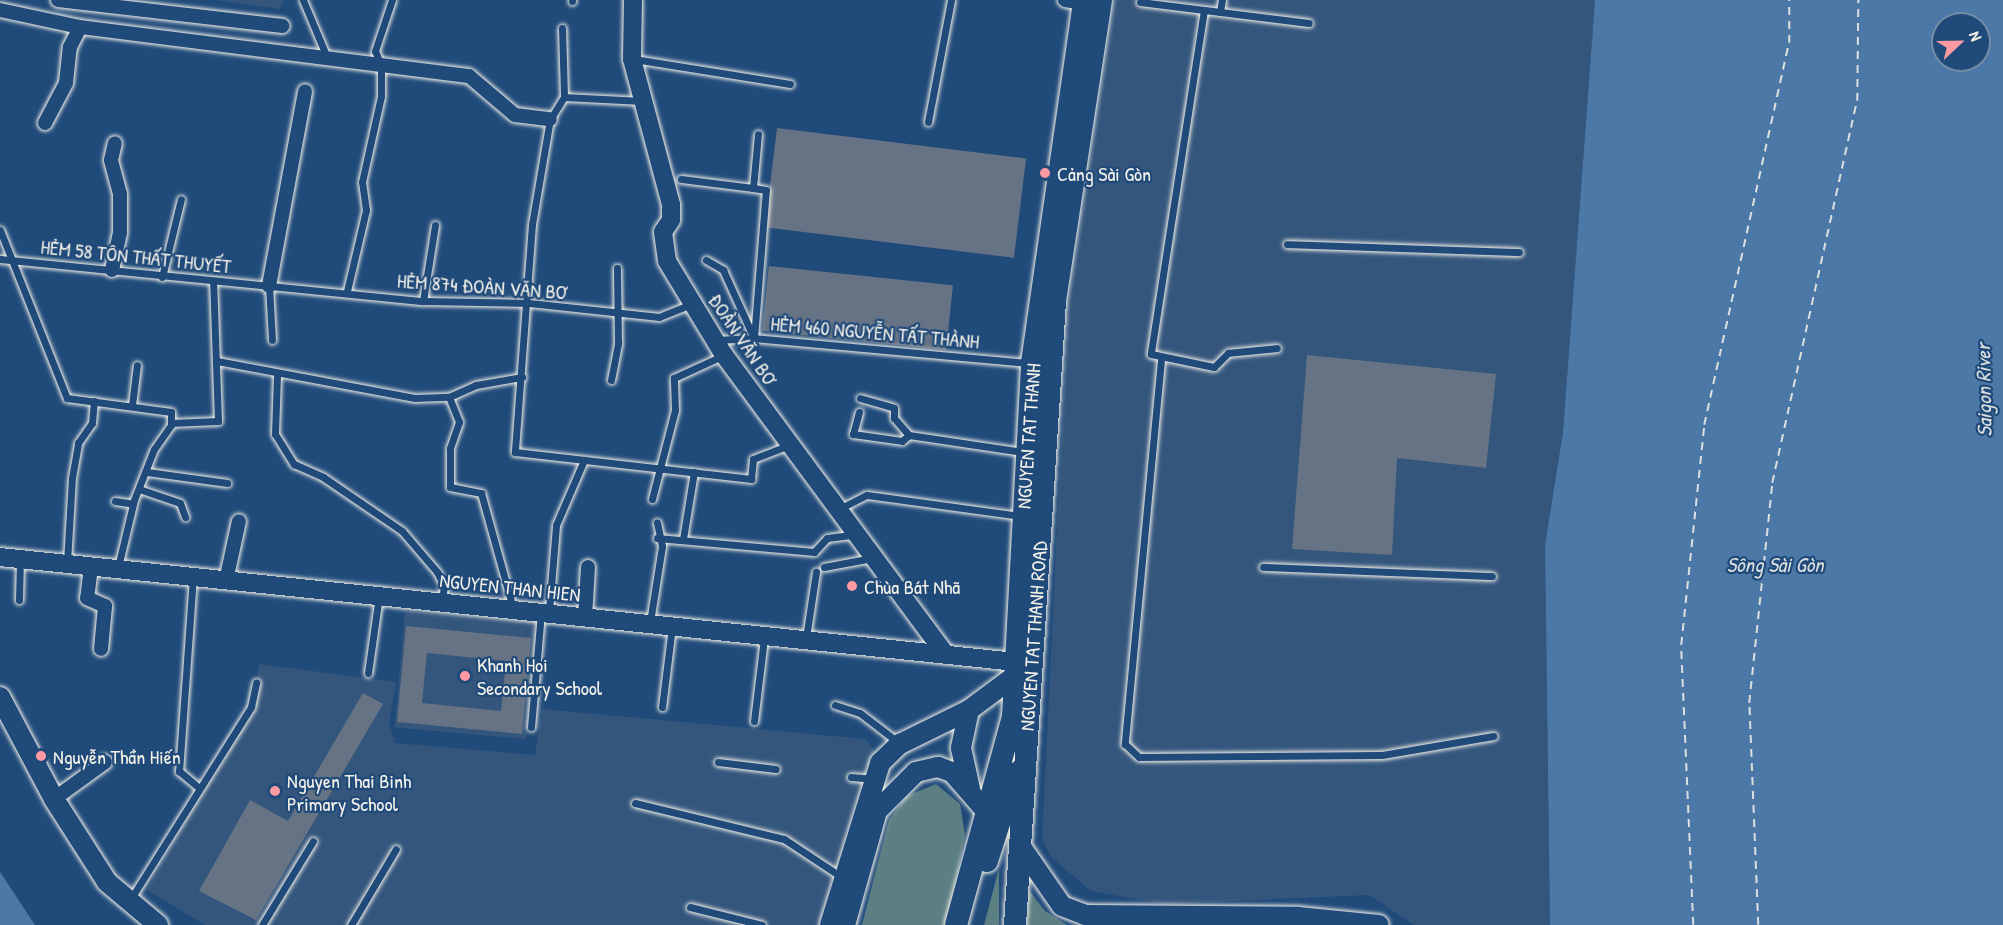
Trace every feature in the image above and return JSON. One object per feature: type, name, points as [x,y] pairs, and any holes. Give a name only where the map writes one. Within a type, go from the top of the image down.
[{"type":"main road","name":"NGUYEN TAT THANH","points":[[977,872],[986,812],[1013,717],[1025,452],[1032,363],[1083,1]]},
{"type":"main road","name":"NGUYEN TAT THANH ROAD","points":[[1016,925],[1055,301],[1083,1]]},
{"type":"main road","points":[[830,925],[872,778],[900,744],[969,710],[1016,668]]},
{"type":"main road","points":[[0,697],[54,799],[128,904],[158,925]]},
{"type":"main road","points":[[969,710],[961,748],[971,790]]},
{"type":"main road","points":[[956,925],[1027,737]]},
{"type":"main road","points":[[845,925],[877,811],[904,781],[926,767],[952,772],[971,790],[986,812]]},
{"type":"main road","points":[[1020,844],[1051,894],[1062,906],[1085,915],[1379,925]]},
{"type":"main road","points":[[970,925],[977,872]]},
{"type":"street","points":[[58,0],[137,4],[282,26]]},
{"type":"street","name":"ĐOÀN VĂN BƠ","points":[[633,0],[632,59],[671,205],[671,220],[663,232],[667,261],[719,348],[853,535],[946,655]]},
{"type":"street","points":[[0,10],[80,27],[326,55],[381,65],[469,76],[515,115],[550,119]]},
{"type":"street","points":[[45,123],[66,83],[70,47],[80,27]]},
{"type":"street","points":[[269,286],[305,91]]},
{"type":"street","points":[[112,270],[120,233],[120,194],[111,160],[115,143]]},
{"type":"street","points":[[226,581],[239,521]]},
{"type":"street","name":"NGUYEN THAN HIEN","points":[[0,557],[946,655],[1016,668]]},
{"type":"street","points":[[91,567],[87,598],[105,606],[101,649]]},
{"type":"street","points":[[585,618],[588,567]]},
{"type":"street","points":[[54,799],[105,762]]},
{"type":"lane","points":[[303,0],[326,55]]},
{"type":"lane","points":[[347,291],[366,210],[362,182],[381,96],[381,65],[375,51],[392,0]]},
{"type":"lane","points":[[928,122],[951,0]]},
{"type":"lane","points":[[1220,12],[1222,0]]},
{"type":"lane","points":[[1140,2],[1309,23]]},
{"type":"lane","points":[[1204,10],[1151,354],[1161,360],[1214,367],[1228,353],[1276,348]]},
{"type":"lane","points":[[562,28],[564,97],[550,119],[532,224],[529,303],[515,452],[751,479],[753,459],[790,445]]},
{"type":"lane","points":[[632,59],[790,84]]},
{"type":"lane","points":[[564,97],[644,102]]},
{"type":"lane","points":[[753,188],[758,134]]},
{"type":"lane","points":[[681,179],[766,190],[754,338]]},
{"type":"lane","points":[[162,277],[181,199]]},
{"type":"lane","points":[[423,301],[435,225]]},
{"type":"lane","points":[[0,230],[10,260],[67,398],[171,412],[171,423],[133,504],[117,570]]},
{"type":"lane","points":[[1287,244],[1519,252]]},
{"type":"lane","name":"HẺM 58 TÔN THẤT THUYẾT","points":[[0,259],[269,286]]},
{"type":"lane","points":[[706,260],[723,270],[754,338]]},
{"type":"lane","points":[[611,380],[618,312],[617,268]]},
{"type":"lane","points":[[171,423],[218,421],[213,281]]},
{"type":"lane","points":[[269,286],[272,340]]},
{"type":"lane","name":"HẺM 874 ĐOÀN VĂN BƠ","points":[[269,286],[347,291],[423,301],[529,303],[659,317],[691,303]]},
{"type":"lane","name":"HẺM 460 NGUYỄN TẤT THÀNH","points":[[719,348],[754,338],[1032,363]]},
{"type":"lane","points":[[652,499],[675,410],[674,378],[719,348]]},
{"type":"lane","points":[[1161,360],[1125,744],[1140,757],[1382,755],[1493,736]]},
{"type":"lane","points":[[217,361],[277,376],[415,398],[449,397],[476,385],[522,377]]},
{"type":"lane","points":[[132,405],[136,364]]},
{"type":"lane","points":[[277,376],[275,434],[290,458],[402,531],[437,572],[444,586],[441,603]]},
{"type":"lane","points":[[449,397],[459,422],[450,448],[450,487],[481,493],[514,610]]},
{"type":"lane","points":[[860,398],[894,408],[894,418],[909,435],[1025,452]]},
{"type":"lane","points":[[67,564],[72,478],[78,443],[92,423],[94,401]]},
{"type":"lane","points":[[859,412],[853,434],[902,441],[909,435]]},
{"type":"lane","points":[[531,726],[556,525],[584,460]]},
{"type":"lane","points":[[147,472],[227,483]]},
{"type":"lane","points":[[683,539],[694,472]]},
{"type":"lane","points":[[139,489],[180,503],[185,517]]},
{"type":"lane","points":[[836,511],[867,495],[1022,516]]},
{"type":"lane","points":[[115,501],[133,504]]},
{"type":"lane","points":[[650,624],[662,546],[657,538],[657,523]]},
{"type":"lane","points":[[657,538],[814,552],[827,538],[853,535]]},
{"type":"lane","points":[[824,567],[872,558]]},
{"type":"lane","points":[[19,600],[20,560]]},
{"type":"lane","points":[[1263,567],[1492,576]]},
{"type":"lane","points":[[806,640],[816,572]]},
{"type":"lane","points":[[193,577],[179,771],[198,788]]},
{"type":"lane","points":[[368,674],[380,596]]},
{"type":"lane","points":[[662,707],[672,627]]},
{"type":"lane","points":[[754,721],[764,636]]},
{"type":"lane","points":[[128,904],[198,788],[251,707],[256,683]]},
{"type":"lane","points":[[835,705],[860,712],[900,744]]},
{"type":"lane","points":[[718,762],[776,769]]},
{"type":"lane","points":[[851,777],[872,778]]},
{"type":"lane","points":[[635,803],[784,839],[843,878]]},
{"type":"lane","points":[[262,925],[313,841]]},
{"type":"lane","points":[[351,925],[396,849]]},
{"type":"lane","points":[[690,907],[762,925]]},
{"type":"shaded area","points":[[216,0],[284,0],[284,1],[279,9]]},
{"type":"shaded area","points":[[1115,0],[1595,0],[1563,432],[1545,545],[1550,925],[1414,925],[1369,895],[1163,904],[1091,891],[1051,857],[1042,839],[1068,307]]},
{"type":"shaded area","name":"Khanh Hoi Secondary School","points":[[405,611],[536,623],[526,739],[395,728]]},
{"type":"shaded area","points":[[259,664],[396,682],[389,723],[395,743],[535,755],[542,709],[865,739],[879,756],[856,801],[819,925],[205,925],[147,890],[254,698]]},
{"type":"green space","points":[[936,784],[960,804],[965,835],[947,925],[862,925],[889,820],[907,796]]},
{"type":"green space","points":[[999,868],[999,925],[984,925]]},
{"type":"green space","points":[[1029,890],[1045,911],[1067,925],[1027,925]]},
{"type":"water","name":"Sông Sài Gòn","points":[[1595,0],[2003,0],[2003,925],[1550,925],[1545,545],[1563,432]]},
{"type":"water","points":[[0,872],[2,875],[35,925],[0,925]]},
{"type":"building","points":[[777,128],[1026,159],[1014,258],[765,227]]},
{"type":"building","points":[[769,266],[953,285],[946,350],[762,331]]},
{"type":"building","points":[[1307,355],[1496,374],[1486,468],[1397,458],[1392,555],[1292,549]]},
{"type":"building","points":[[406,626],[531,638],[522,734],[397,722]],"holes":[[[427,653],[506,661],[501,711],[422,703]]]},
{"type":"building","points":[[363,693],[383,704],[256,920],[199,891],[250,800],[288,821]]},
{"type":"ferry route","points":[[1693,925],[1681,645],[1704,425],[1789,43],[1789,0]]},
{"type":"ferry route","points":[[1758,925],[1749,703],[1772,483],[1857,101],[1858,0]]},
{"type":"place","name":"Cảng Sài Gòn","points":[[1045,173]]},
{"type":"place","name":"Chùa Bát Nhã","points":[[852,586]]},
{"type":"place","name":"Khanh Hoi Secondary School","points":[[465,676]]},
{"type":"place","name":"Nguyễn Thần Hiến","points":[[41,756]]},
{"type":"place","name":"Nguyen Thai Binh Primary School","points":[[275,791]]},
{"type":"water label","name":"Saigon River","points":[[1984,390]]}]
